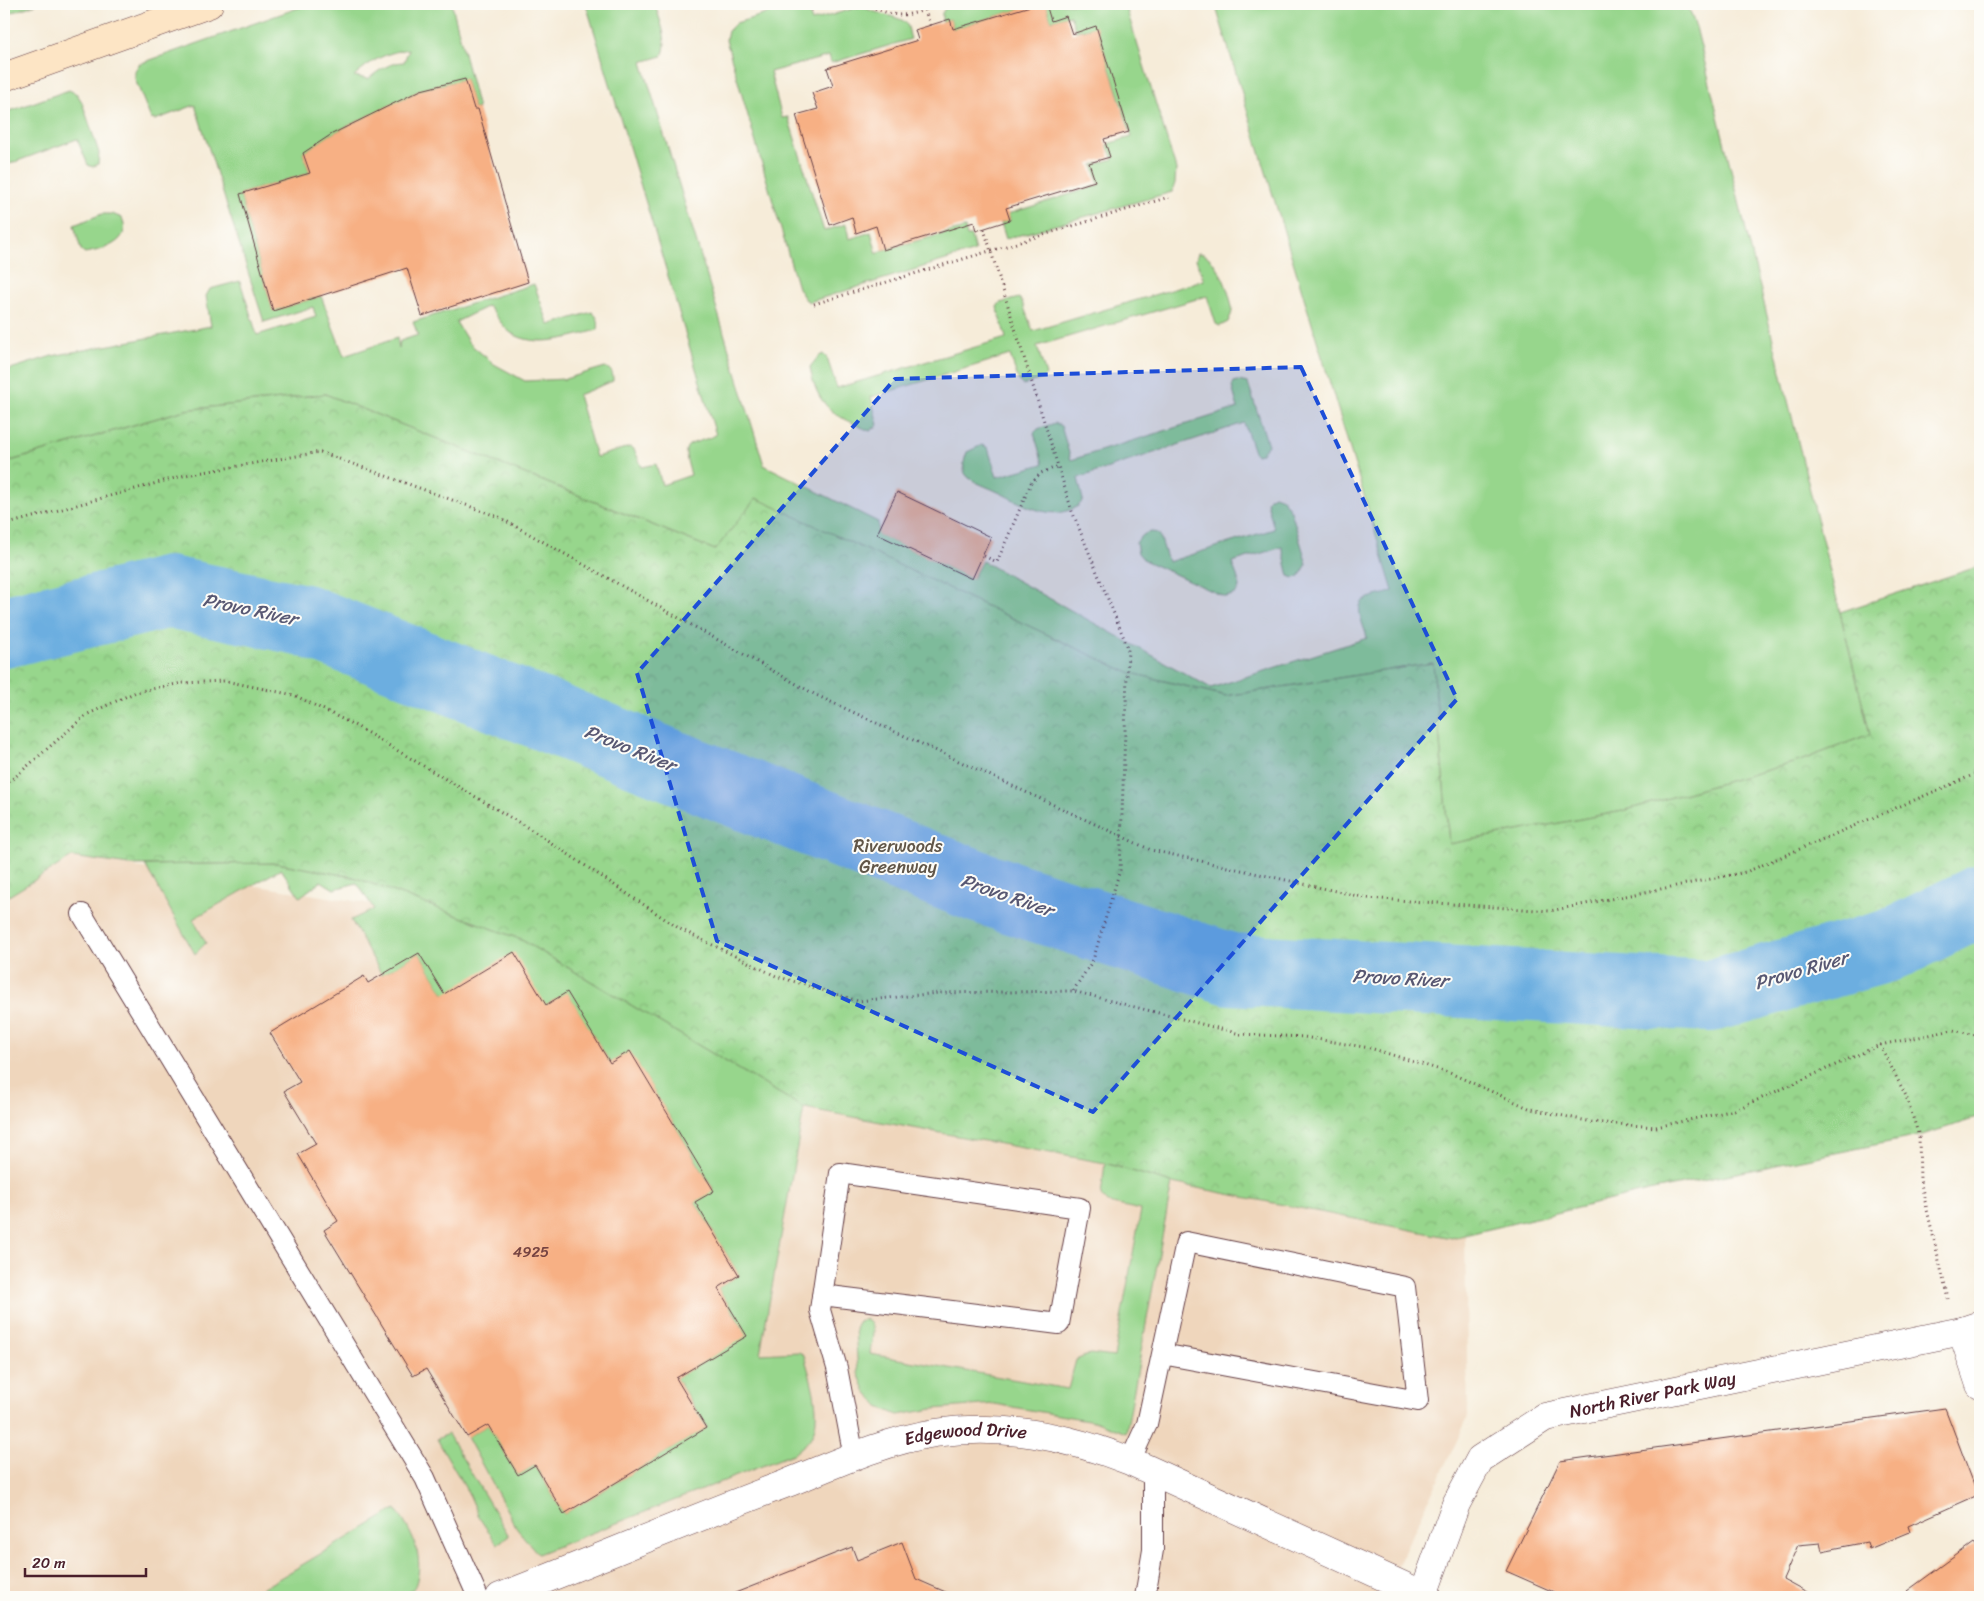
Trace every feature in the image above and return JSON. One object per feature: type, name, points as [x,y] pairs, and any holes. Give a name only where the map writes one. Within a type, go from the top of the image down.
[{"type":"street","points":[[4,77],[209,4]]},
{"type":"street","points":[[1971,1328],[1980,1385]]},
{"type":"street","name":"North River Park Way","points":[[1425,1596],[1456,1504],[1480,1459],[1546,1417],[1971,1328]]},
{"type":"street","name":"Edgewood Drive","points":[[500,1597],[696,1517],[898,1441],[935,1433],[1006,1430],[1054,1437],[1093,1446],[1142,1466],[1425,1596]]},
{"type":"lane","points":[[82,914],[425,1478],[478,1597]]},
{"type":"lane","points":[[822,1295],[1059,1324],[1080,1208],[840,1173],[822,1295],[820,1310],[837,1368],[854,1457]]},
{"type":"lane","points":[[1145,1597],[1153,1550],[1142,1466],[1147,1424],[1162,1354],[1186,1242],[1405,1287],[1418,1401],[1162,1354]]},
{"type":"path","points":[[811,10],[831,4]]},
{"type":"path","points":[[866,4],[889,14],[911,15],[940,4]]},
{"type":"path","points":[[925,10],[930,25]]},
{"type":"path","points":[[814,304],[1169,197]]},
{"type":"path","points":[[984,229],[1072,510],[1128,648],[1120,870],[1093,960],[1073,991]]},
{"type":"path","points":[[4,525],[186,474],[320,452],[499,516],[816,695],[1151,850],[1367,898],[1550,910],[1746,872],[1980,772]]},
{"type":"path","points":[[984,556],[997,562],[1031,483],[1041,473],[1059,466]]},
{"type":"path","points":[[4,784],[15,777],[86,715],[136,692],[182,683],[225,681],[294,695],[356,726],[535,832],[680,929],[776,976],[858,1001],[938,993],[1073,991],[1240,1034],[1304,1037],[1370,1048],[1450,1073],[1531,1109],[1592,1122],[1656,1127],[1735,1110],[1880,1045],[1953,1030],[1980,1036]]},
{"type":"path","points":[[1880,1045],[1906,1096],[1919,1136],[1920,1180],[1945,1292],[1971,1328]]},
{"type":"highlighted area","points":[[1301,367],[1457,699],[1093,1112],[717,941],[637,673],[895,379]]},
{"type":"shaded area","points":[[72,857],[463,918],[764,1096],[1465,1234],[1468,1417],[1383,1597],[4,1597],[4,898]]},
{"type":"green space","points":[[4,4],[37,4],[4,15]]},
{"type":"green space","points":[[309,4],[456,4],[452,5],[478,109],[474,109],[465,79],[421,90],[332,134],[303,153],[310,173],[240,194],[273,311],[321,296],[344,356],[397,338],[399,348],[400,341],[418,335],[413,322],[534,284],[549,325],[592,312],[598,320],[598,330],[554,340],[543,341],[521,338],[511,333],[488,306],[456,322],[469,343],[494,364],[525,381],[565,379],[605,367],[609,369],[613,381],[578,395],[596,457],[629,447],[634,449],[642,467],[656,464],[662,485],[691,475],[686,455],[688,446],[716,435],[586,4],[655,4],[663,30],[664,50],[662,56],[642,62],[764,465],[878,522],[878,534],[972,579],[982,561],[1211,688],[1367,638],[1360,617],[1362,602],[1393,591],[1215,4],[1687,4],[1696,27],[1870,734],[1800,761],[1623,811],[1449,844],[1433,663],[1226,696],[1127,672],[757,499],[715,550],[325,394],[185,410],[4,463],[4,371],[52,356],[211,326],[206,296],[210,289],[240,281],[257,335],[316,317],[313,307],[264,322],[195,105],[155,120],[151,119],[135,79],[135,71],[139,64]],"holes":[[[409,49],[404,62],[389,65],[368,79],[354,76],[379,58],[393,52]]]},
{"type":"green space","points":[[799,4],[806,4],[812,21],[862,6],[906,23],[911,39],[831,63],[829,56],[770,72],[782,118],[788,117],[824,231],[846,224],[849,239],[871,232],[877,254],[883,250],[965,228],[967,236],[971,236],[975,251],[809,302],[805,299],[798,288],[726,40],[728,31],[736,23]]},
{"type":"green space","points":[[948,4],[1037,4],[953,29],[950,19],[942,22],[942,13]]},
{"type":"green space","points":[[1046,4],[1125,4],[1176,169],[1175,183],[1172,192],[1006,239],[1001,223],[1010,220],[1008,214],[1099,185],[1093,165],[1113,159],[1107,144],[1132,137],[1096,27],[1076,31],[1070,15],[1051,21]]},
{"type":"green space","points":[[69,90],[77,94],[82,102],[99,153],[98,164],[93,167],[88,165],[77,139],[4,166],[4,113]]},
{"type":"green space","points":[[102,214],[112,214],[122,218],[124,233],[115,243],[108,247],[85,253],[81,250],[74,225]]},
{"type":"green space","points":[[1198,253],[1205,255],[1217,267],[1229,295],[1232,314],[1228,322],[1220,326],[1216,324],[1207,296],[1037,346],[1046,375],[1042,379],[1023,385],[1019,382],[1010,355],[871,397],[878,425],[870,431],[837,415],[830,409],[817,392],[813,381],[810,367],[823,354],[827,358],[837,388],[1006,338],[997,307],[1000,303],[1019,298],[1033,331],[1204,280],[1196,259]]},
{"type":"green space","points":[[1234,382],[1248,383],[1268,445],[1261,454],[1256,455],[1254,452],[1244,423],[1078,478],[1083,500],[1081,503],[1072,509],[1053,513],[1023,504],[974,481],[964,472],[967,452],[982,445],[988,448],[997,477],[1043,464],[1034,433],[1038,429],[1055,423],[1061,426],[1071,460],[1238,408],[1232,387]]},
{"type":"green space","name":"Riverwoods Greenway","points":[[325,394],[715,550],[756,498],[1127,672],[1226,696],[1433,663],[1449,844],[1623,811],[1800,761],[1870,734],[1840,612],[1980,566],[1980,1117],[1919,1136],[1648,1191],[1452,1238],[1172,1183],[1105,1163],[804,1108],[520,939],[354,877],[277,863],[129,865],[72,857],[4,899],[4,463],[185,410]]},
{"type":"green space","points":[[1274,495],[1282,498],[1291,511],[1307,564],[1299,577],[1289,576],[1282,547],[1232,562],[1239,588],[1237,592],[1225,597],[1144,560],[1138,553],[1136,543],[1143,536],[1151,532],[1158,533],[1160,536],[1168,562],[1274,529],[1267,502]]},
{"type":"green space","points":[[277,863],[354,877],[520,939],[804,1108],[760,1354],[799,1352],[804,1355],[815,1398],[816,1421],[814,1431],[804,1445],[795,1453],[538,1554],[517,1529],[467,1437],[488,1425],[518,1475],[535,1465],[564,1514],[707,1427],[676,1378],[747,1335],[718,1288],[739,1275],[695,1202],[714,1190],[630,1052],[610,1063],[567,993],[546,1005],[444,994],[419,953],[382,975],[351,920],[374,909],[357,883],[334,889],[321,881],[300,897],[281,869],[193,919],[206,943],[195,954],[145,865]]},
{"type":"green space","points":[[1105,1163],[1172,1183],[1126,1433],[1094,1421],[995,1404],[933,1409],[898,1415],[879,1407],[865,1390],[858,1373],[855,1328],[858,1322],[866,1319],[873,1330],[870,1354],[1068,1389],[1076,1360],[1090,1354],[1114,1357],[1141,1210],[1108,1203],[1101,1196]]},
{"type":"green space","points":[[448,1434],[509,1536],[497,1544],[480,1519],[470,1496],[437,1439]]},
{"type":"green space","points":[[396,1509],[413,1540],[419,1566],[418,1577],[414,1587],[411,1591],[401,1595],[402,1597],[248,1597]]},
{"type":"building","points":[[1037,4],[1046,4],[1051,21],[1066,16],[1072,34],[1096,26],[1129,132],[1104,139],[1110,157],[1089,163],[1095,181],[1006,208],[1010,220],[976,231],[974,222],[883,250],[876,226],[856,233],[852,217],[830,225],[796,115],[818,109],[812,93],[833,86],[827,68],[918,40],[915,30],[950,19],[953,29]]},
{"type":"building","points":[[465,79],[474,109],[478,109],[528,282],[422,316],[407,268],[273,311],[240,194],[310,173],[303,153],[332,134],[421,90]]},
{"type":"building","points":[[897,492],[991,537],[972,579],[877,534]]},
{"type":"building","points":[[514,952],[546,1005],[567,992],[610,1063],[630,1051],[714,1191],[695,1202],[739,1275],[718,1288],[747,1336],[676,1378],[706,1428],[564,1514],[535,1465],[518,1475],[488,1425],[467,1437],[426,1369],[413,1376],[324,1230],[338,1221],[298,1154],[316,1144],[284,1091],[300,1082],[270,1033],[364,976],[368,983],[419,953],[444,994]]},
{"type":"building","points":[[1945,1408],[1978,1495],[1908,1526],[1910,1532],[1869,1549],[1867,1542],[1822,1551],[1820,1543],[1798,1545],[1783,1579],[1816,1597],[1565,1597],[1506,1571],[1560,1461]]},
{"type":"building","points":[[902,1542],[916,1579],[957,1597],[725,1597],[852,1547],[857,1560]]},
{"type":"building","points":[[1973,1543],[1978,1549],[1980,1547],[1980,1597],[1912,1597],[1907,1591]]},
{"type":"waterway","name":"Provo River","points":[[4,632],[169,592],[304,620],[979,887],[1230,969],[1710,996],[1891,945],[1980,901]]}]
